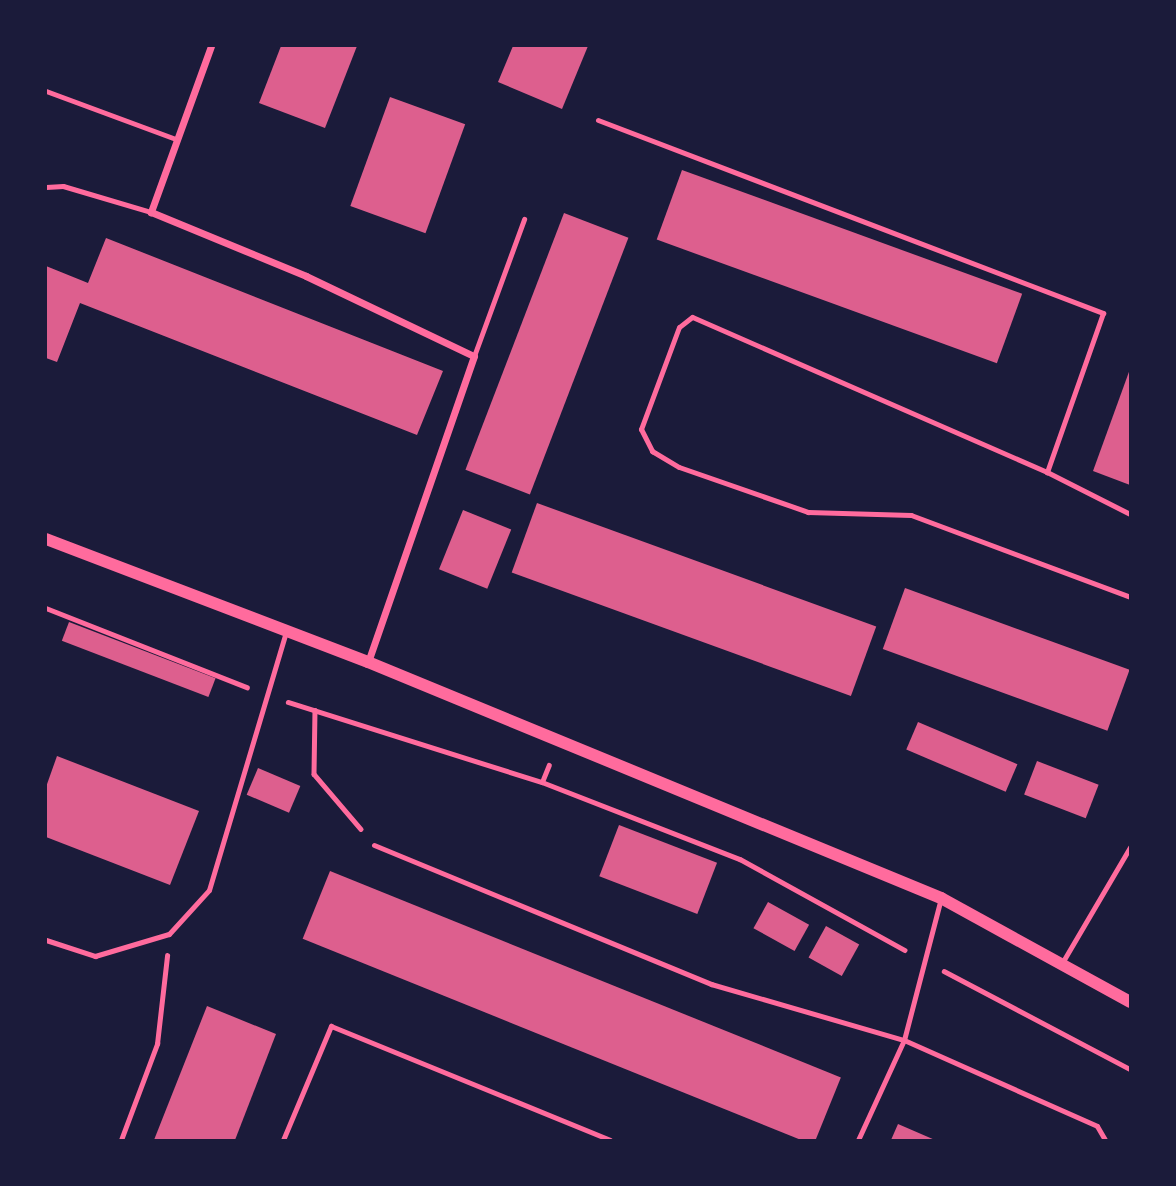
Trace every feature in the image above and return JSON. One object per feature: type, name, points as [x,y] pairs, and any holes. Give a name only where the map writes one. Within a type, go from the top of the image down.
[{"type":"street","points":[[211,46],[151,212],[306,276],[474,356],[368,662]]},
{"type":"street","points":[[46,539],[368,662],[941,898],[1130,1002]]},
{"type":"lane","points":[[46,91],[176,139]]},
{"type":"lane","points":[[598,120],[1103,313],[1047,472]]},
{"type":"lane","points":[[46,187],[63,186],[151,212]]},
{"type":"lane","points":[[474,356],[524,219]]},
{"type":"lane","points":[[1130,514],[1047,472],[692,317],[680,327],[641,429],[652,451],[679,467],[808,512],[911,515],[1130,597]]},
{"type":"lane","points":[[46,940],[95,956],[169,934],[209,890],[286,631]]},
{"type":"lane","points":[[374,845],[711,984],[904,1040],[1097,1126],[1105,1140]]},
{"type":"lane","points":[[1062,963],[1130,848]]},
{"type":"lane","points":[[858,1140],[904,1040],[941,898]]},
{"type":"lane","points":[[283,1140],[331,1026],[596,1138],[610,1140]]},
{"type":"path","points":[[46,608],[266,694],[542,782],[740,859],[1130,1069]]},
{"type":"path","points":[[315,710],[314,774],[374,845]]},
{"type":"path","points":[[542,782],[559,741]]},
{"type":"path","points":[[121,1140],[158,1044],[169,934]]},
{"type":"building","points":[[281,46],[357,46],[325,128],[259,103]]},
{"type":"building","points":[[513,46],[588,46],[562,109],[498,82]]},
{"type":"building","points":[[390,97],[465,124],[426,233],[350,206]]},
{"type":"building","points":[[682,170],[1022,294],[997,363],[657,240]]},
{"type":"building","points":[[564,213],[628,238],[530,494],[465,470]]},
{"type":"building","points":[[106,238],[443,371],[417,435],[80,303],[57,362],[46,358],[46,266],[88,283]]},
{"type":"building","points":[[1130,369],[1130,485],[1093,471]]},
{"type":"building","points":[[537,503],[876,626],[851,696],[512,573]]},
{"type":"building","points":[[463,510],[511,529],[487,589],[439,569]]},
{"type":"building","points":[[905,588],[1130,670],[1107,731],[883,649]]},
{"type":"building","points":[[69,622],[216,678],[208,697],[62,641]]},
{"type":"building","points":[[918,722],[1017,764],[1006,792],[906,750]]},
{"type":"building","points":[[57,756],[199,811],[170,885],[46,837],[46,787]]},
{"type":"building","points":[[1037,761],[1099,785],[1086,818],[1024,795]]},
{"type":"building","points":[[258,768],[300,786],[289,813],[247,795]]},
{"type":"building","points":[[619,825],[717,863],[697,914],[599,876]]},
{"type":"building","points":[[330,871],[841,1077],[816,1140],[801,1140],[303,939]]},
{"type":"building","points":[[768,902],[809,925],[795,951],[753,928]]},
{"type":"building","points":[[826,926],[859,944],[842,976],[809,957]]},
{"type":"building","points":[[207,1006],[276,1034],[235,1140],[154,1140]]},
{"type":"building","points":[[898,1124],[935,1140],[891,1140]]}]
